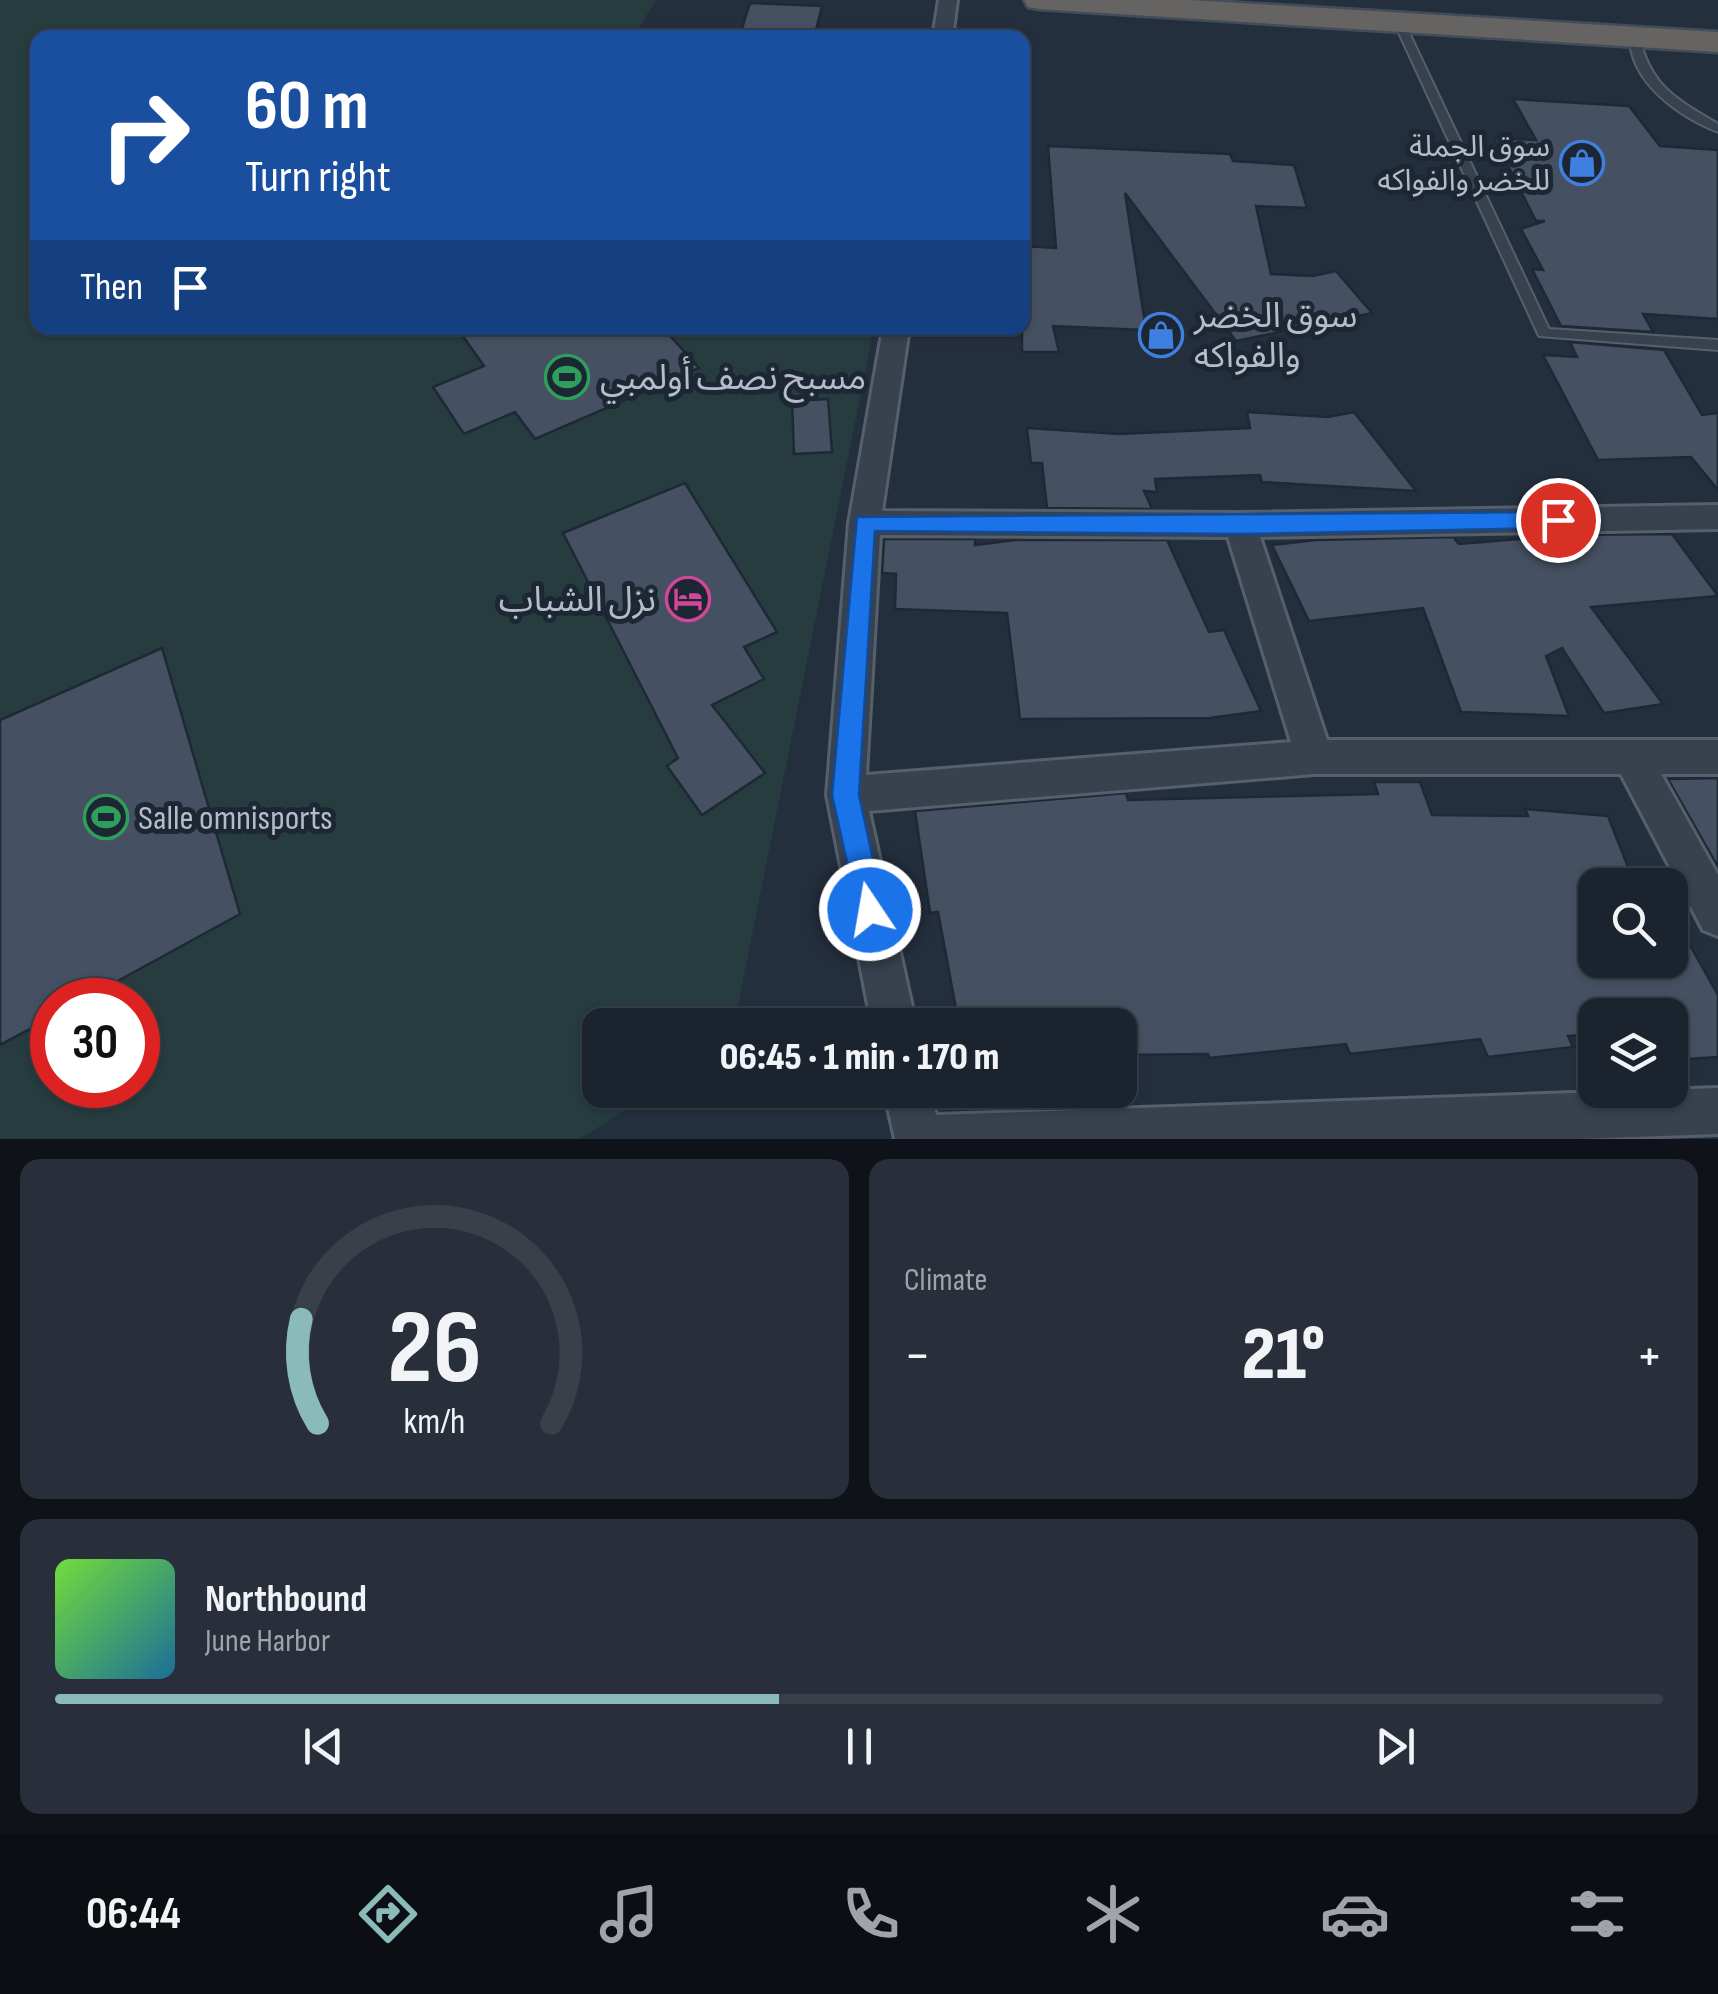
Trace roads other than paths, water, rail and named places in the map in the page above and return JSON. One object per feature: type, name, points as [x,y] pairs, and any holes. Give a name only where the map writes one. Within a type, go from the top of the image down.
[{"type":"highway","points":[[1039,0],[1718,42]]},
{"type":"highway","points":[[1314,0],[1718,26]]},
{"type":"street","points":[[943,30],[948,0]]},
{"type":"street","points":[[890,1008],[846,795],[865,523],[895,335]]},
{"type":"street","points":[[865,523],[1240,525],[1718,517]]},
{"type":"street","points":[[1240,525],[1314,758]]},
{"type":"street","points":[[1631,756],[1718,915]]},
{"type":"street","points":[[846,795],[1314,758],[1718,757]]},
{"type":"street","points":[[912,1108],[918,1139],[1718,1111]]},
{"type":"lane","points":[[1399,22],[1544,334],[1718,345]]},
{"type":"lane","points":[[1634,36],[1637,60],[1657,92],[1718,129]]},
{"type":"place","name":"سوق الجملة للخضر والفواكه","points":[[1582,163]]},
{"type":"place","name":"سوق الخضر والفواكه","points":[[1161,335]]},
{"type":"place","name":"مسبح نصف أولمبي","points":[[567,377]]},
{"type":"place","name":"نزل الشباب","points":[[688,599]]},
{"type":"place","name":"Salle omnisports","points":[[106,817]]}]
